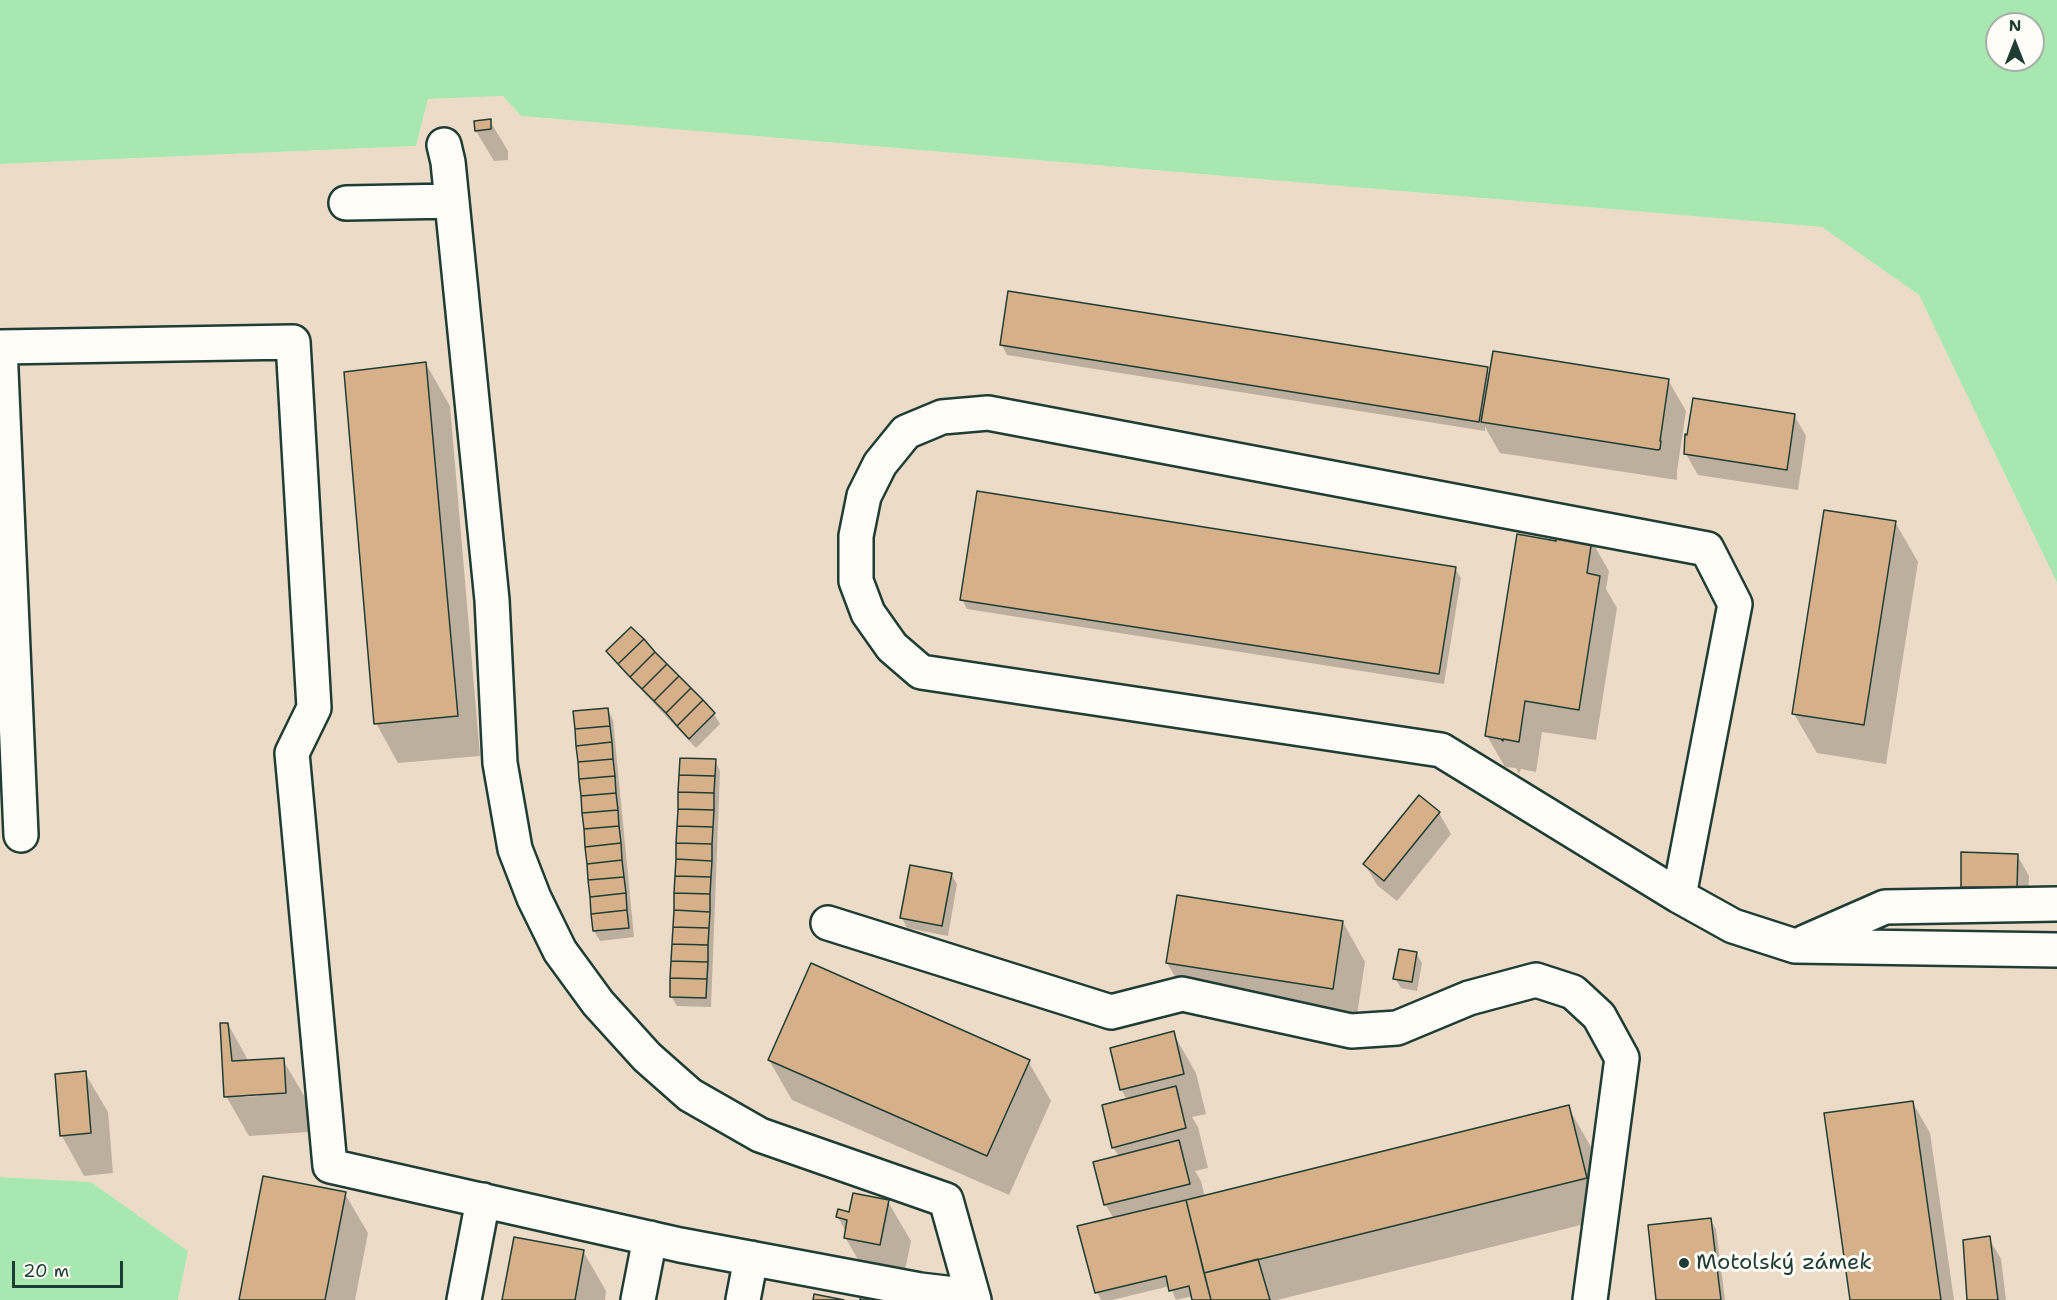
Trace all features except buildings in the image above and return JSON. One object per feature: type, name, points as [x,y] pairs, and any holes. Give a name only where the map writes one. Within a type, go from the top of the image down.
[{"type":"lane","points":[[21,835],[0,347],[293,342],[314,708],[292,753],[330,1166],[650,1238],[920,1290],[973,1298],[946,1200],[760,1135],[690,1095],[647,1057],[598,1003],[560,951],[534,898],[515,849],[500,763],[492,600],[452,201],[444,145]]},
{"type":"lane","points":[[346,203],[452,201]]},
{"type":"lane","points":[[1679,896],[1735,604],[1707,549],[988,413],[942,417],[906,432],[880,464],[864,496],[856,536],[856,581],[868,613],[892,647],[921,672],[1442,750],[1679,896],[1733,926],[1795,946],[2057,950]]},
{"type":"lane","points":[[1795,946],[1885,907],[2057,904]]},
{"type":"lane","points":[[828,923],[1111,1012],[1182,994],[1351,1031],[1397,1028],[1469,999],[1536,980],[1573,992],[1599,1016],[1622,1058],[1590,1300]]},
{"type":"lane","points":[[464,1300],[483,1200]]},
{"type":"lane","points":[[638,1300],[650,1238]]},
{"type":"lane","points":[[743,1300],[751,1258]]},
{"type":"shaded area","points":[[503,96],[521,116],[1822,227],[1919,295],[2057,583],[2057,1300],[178,1300],[188,1251],[91,1182],[0,1177],[0,164],[416,146],[428,99]]},
{"type":"green space","points":[[0,0],[2057,0],[2057,583],[1919,295],[1822,227],[521,116],[503,96],[428,99],[416,146],[0,164]]},
{"type":"green space","points":[[0,1177],[91,1182],[188,1251],[178,1300],[0,1300]]},
{"type":"place","name":"Motolský zámek","points":[[1684,1263]]}]
